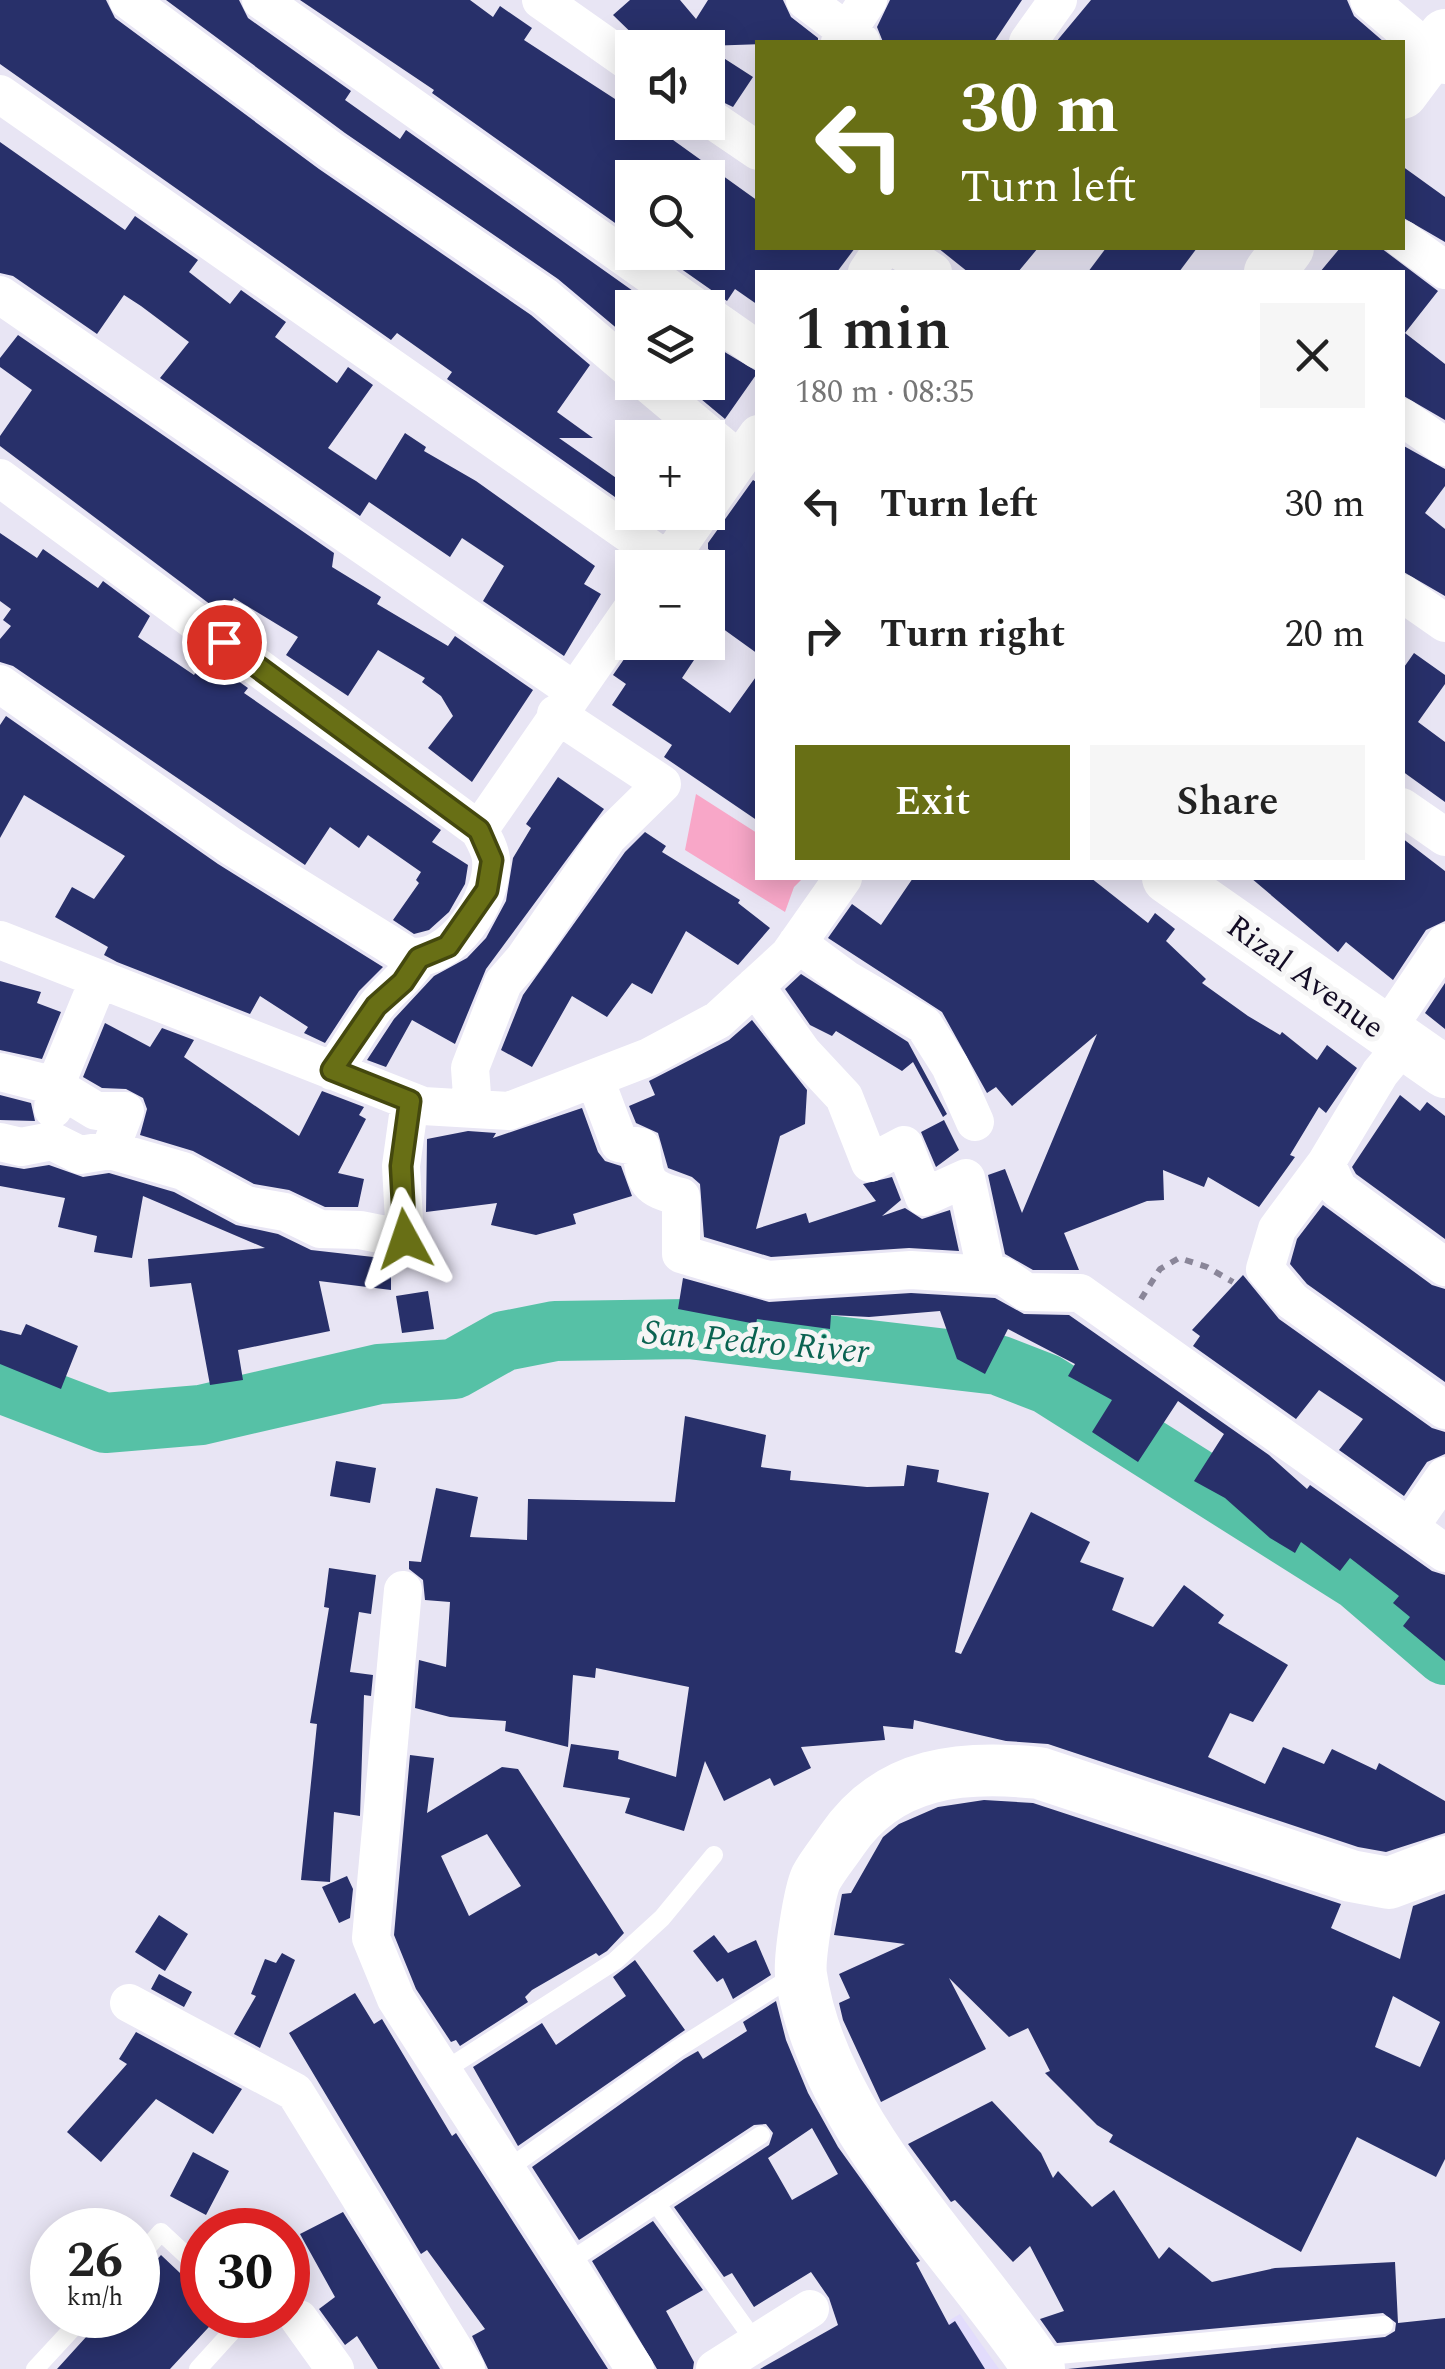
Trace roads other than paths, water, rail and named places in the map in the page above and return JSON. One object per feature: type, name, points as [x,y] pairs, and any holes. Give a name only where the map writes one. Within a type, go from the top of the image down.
[{"type":"main road","points":[[1405,90],[1441,50]]},
{"type":"main road","name":"Rizal Avenue","points":[[1171,880],[1411,1049]]},
{"type":"main road","points":[[1035,2363],[882,2157],[823,2057],[800,1972],[815,1880],[856,1819],[913,1782],[952,1770],[1039,1773],[1321,1868],[1389,1884],[1445,1862]]},
{"type":"street","points":[[128,0],[332,152],[545,297],[615,357]]},
{"type":"street","points":[[261,0],[672,290]]},
{"type":"street","points":[[805,0],[849,39],[868,0]]},
{"type":"street","points":[[1029,40],[1058,0]]},
{"type":"street","points":[[1370,0],[1441,50]]},
{"type":"street","points":[[545,2],[615,52]]},
{"type":"street","points":[[0,94],[645,550]]},
{"type":"street","points":[[725,128],[755,150]]},
{"type":"street","points":[[1405,241],[1445,270]]},
{"type":"street","points":[[899,250],[930,270]]},
{"type":"street","points":[[0,295],[565,702],[662,784],[608,837],[549,917],[524,960],[503,983],[470,1068],[473,1109]]},
{"type":"street","points":[[725,327],[755,348]]},
{"type":"street","points":[[674,400],[748,447],[725,480]]},
{"type":"street","points":[[1405,419],[1445,447]]},
{"type":"street","points":[[0,478],[479,830],[492,860],[487,890],[448,946],[419,958],[403,982],[376,1006],[332,1070]]},
{"type":"street","points":[[1405,595],[1445,622]]},
{"type":"street","points":[[479,830],[615,633]]},
{"type":"street","points":[[0,684],[231,846],[394,948],[419,958]]},
{"type":"street","points":[[1405,809],[1445,837]]},
{"type":"street","points":[[0,940],[423,1106],[509,1111],[596,1079],[718,1020],[797,943],[842,880]]},
{"type":"street","points":[[797,943],[847,980],[924,1025],[950,1066],[975,1122]]},
{"type":"street","points":[[1445,943],[1411,1049],[1380,1073],[1326,1163],[1278,1229],[1265,1268],[1292,1301],[1445,1410]]},
{"type":"street","points":[[52,1142],[54,1086],[98,979]]},
{"type":"street","points":[[756,986],[804,1052],[844,1097],[870,1162],[904,1145],[924,1196],[966,1178],[986,1274]]},
{"type":"street","points":[[0,1072],[54,1086],[96,1111],[125,1111],[110,1150]]},
{"type":"street","points":[[596,1079],[618,1143],[641,1147],[644,1175],[655,1190],[682,1197],[681,1254],[768,1280],[911,1270],[1004,1276],[1026,1292],[1080,1293],[1445,1553]]},
{"type":"street","points":[[0,1142],[21,1148],[52,1142],[80,1156],[110,1150],[184,1171],[246,1205],[285,1212],[320,1229],[360,1230],[405,1239],[401,1166],[410,1101]]},
{"type":"street","points":[[1326,1163],[1338,1189],[1445,1267]]},
{"type":"street","points":[[1409,1528],[1445,1476]]},
{"type":"street","points":[[403,1590],[370,1938],[396,1999],[509,2168],[635,2369]]},
{"type":"street","points":[[129,2003],[295,2092],[466,2369]]},
{"type":"street","points":[[715,2369],[810,2308]]},
{"type":"street","points":[[310,2334],[335,2369]]},
{"type":"lane","points":[[445,2070],[615,1961],[662,1918],[714,1855]]},
{"type":"lane","points":[[509,2168],[677,2049],[800,1972]]},
{"type":"lane","points":[[567,2263],[761,2136]]},
{"type":"lane","points":[[656,2203],[756,2343]]},
{"type":"lane","points":[[160,2233],[180,2250]]},
{"type":"lane","points":[[1035,2363],[1384,2324]]},
{"type":"lane","points":[[36,2369],[64,2338]]},
{"type":"lane","points":[[198,2369],[226,2338]]},
{"type":"waterway","name":"San Pedro River","points":[[0,1383],[105,1423],[201,1415],[379,1374],[454,1369],[504,1341],[555,1331],[689,1329],[998,1365],[1047,1384],[1359,1581],[1445,1655]]}]
